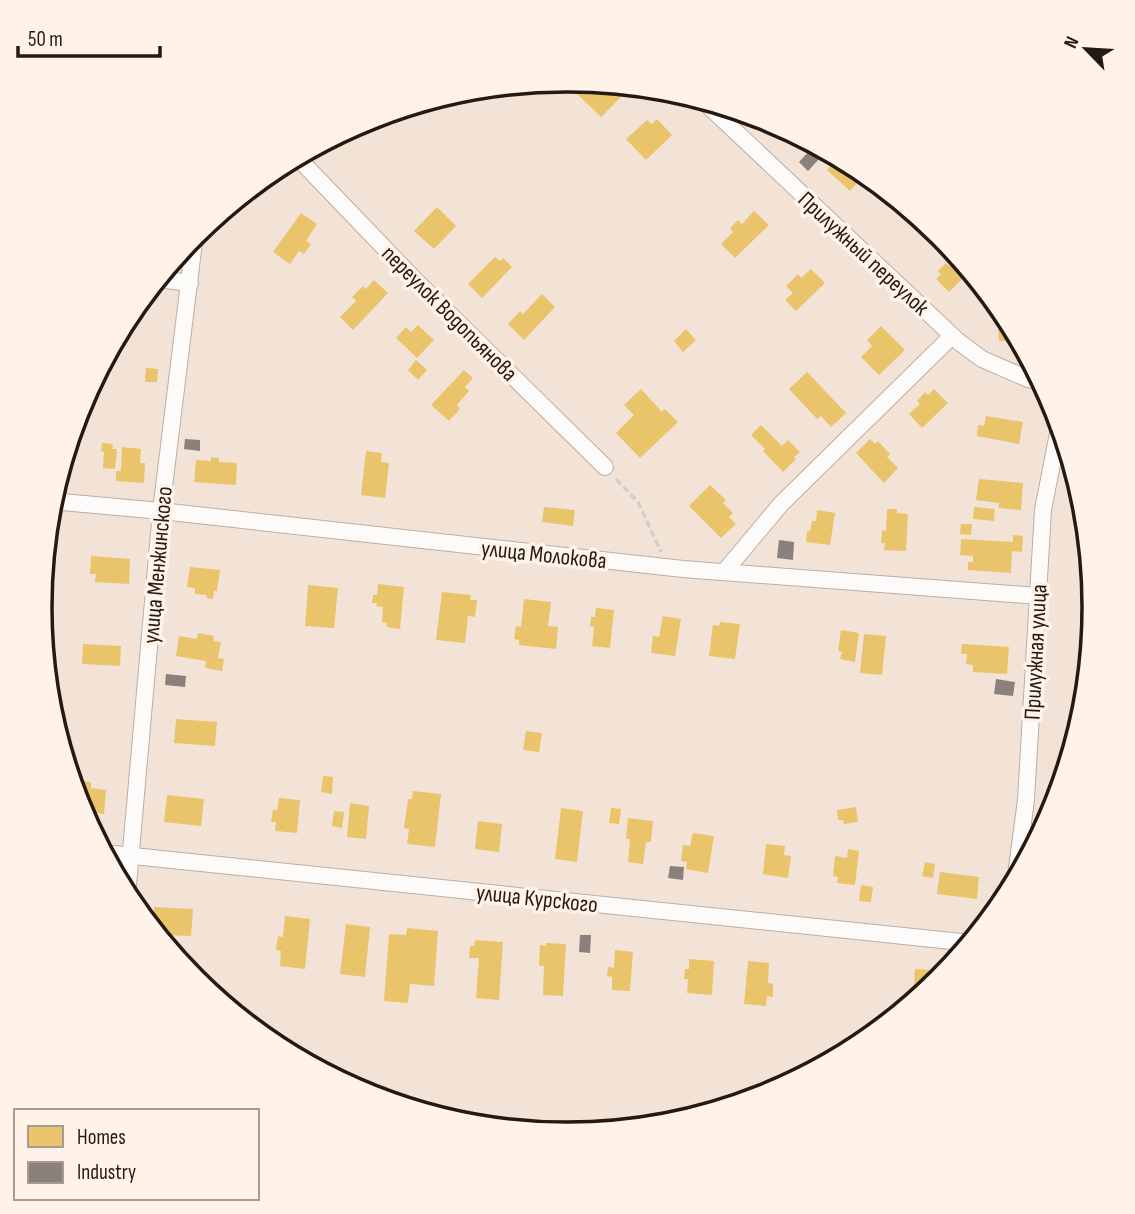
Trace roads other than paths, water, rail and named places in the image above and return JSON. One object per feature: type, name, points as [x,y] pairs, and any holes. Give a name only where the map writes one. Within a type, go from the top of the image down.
[{"type":"street","name":"Прилужный переулок","points":[[718,115],[952,336],[982,359],[1029,379]]},
{"type":"street","name":"переулок Водопьянова","points":[[304,165],[417,282],[605,467]]},
{"type":"street","name":"улица Менжинского","points":[[129,877],[161,511],[193,253]]},
{"type":"street","points":[[169,280],[190,283]]},
{"type":"street","points":[[725,571],[781,504],[952,336]]},
{"type":"street","name":"Прилужная улица","points":[[1019,856],[1026,800],[1043,510],[1056,444]]},
{"type":"street","name":"улица Молокова","points":[[63,501],[667,567],[1038,596]]},
{"type":"street","name":"улица Курского","points":[[116,854],[959,942]]}]
